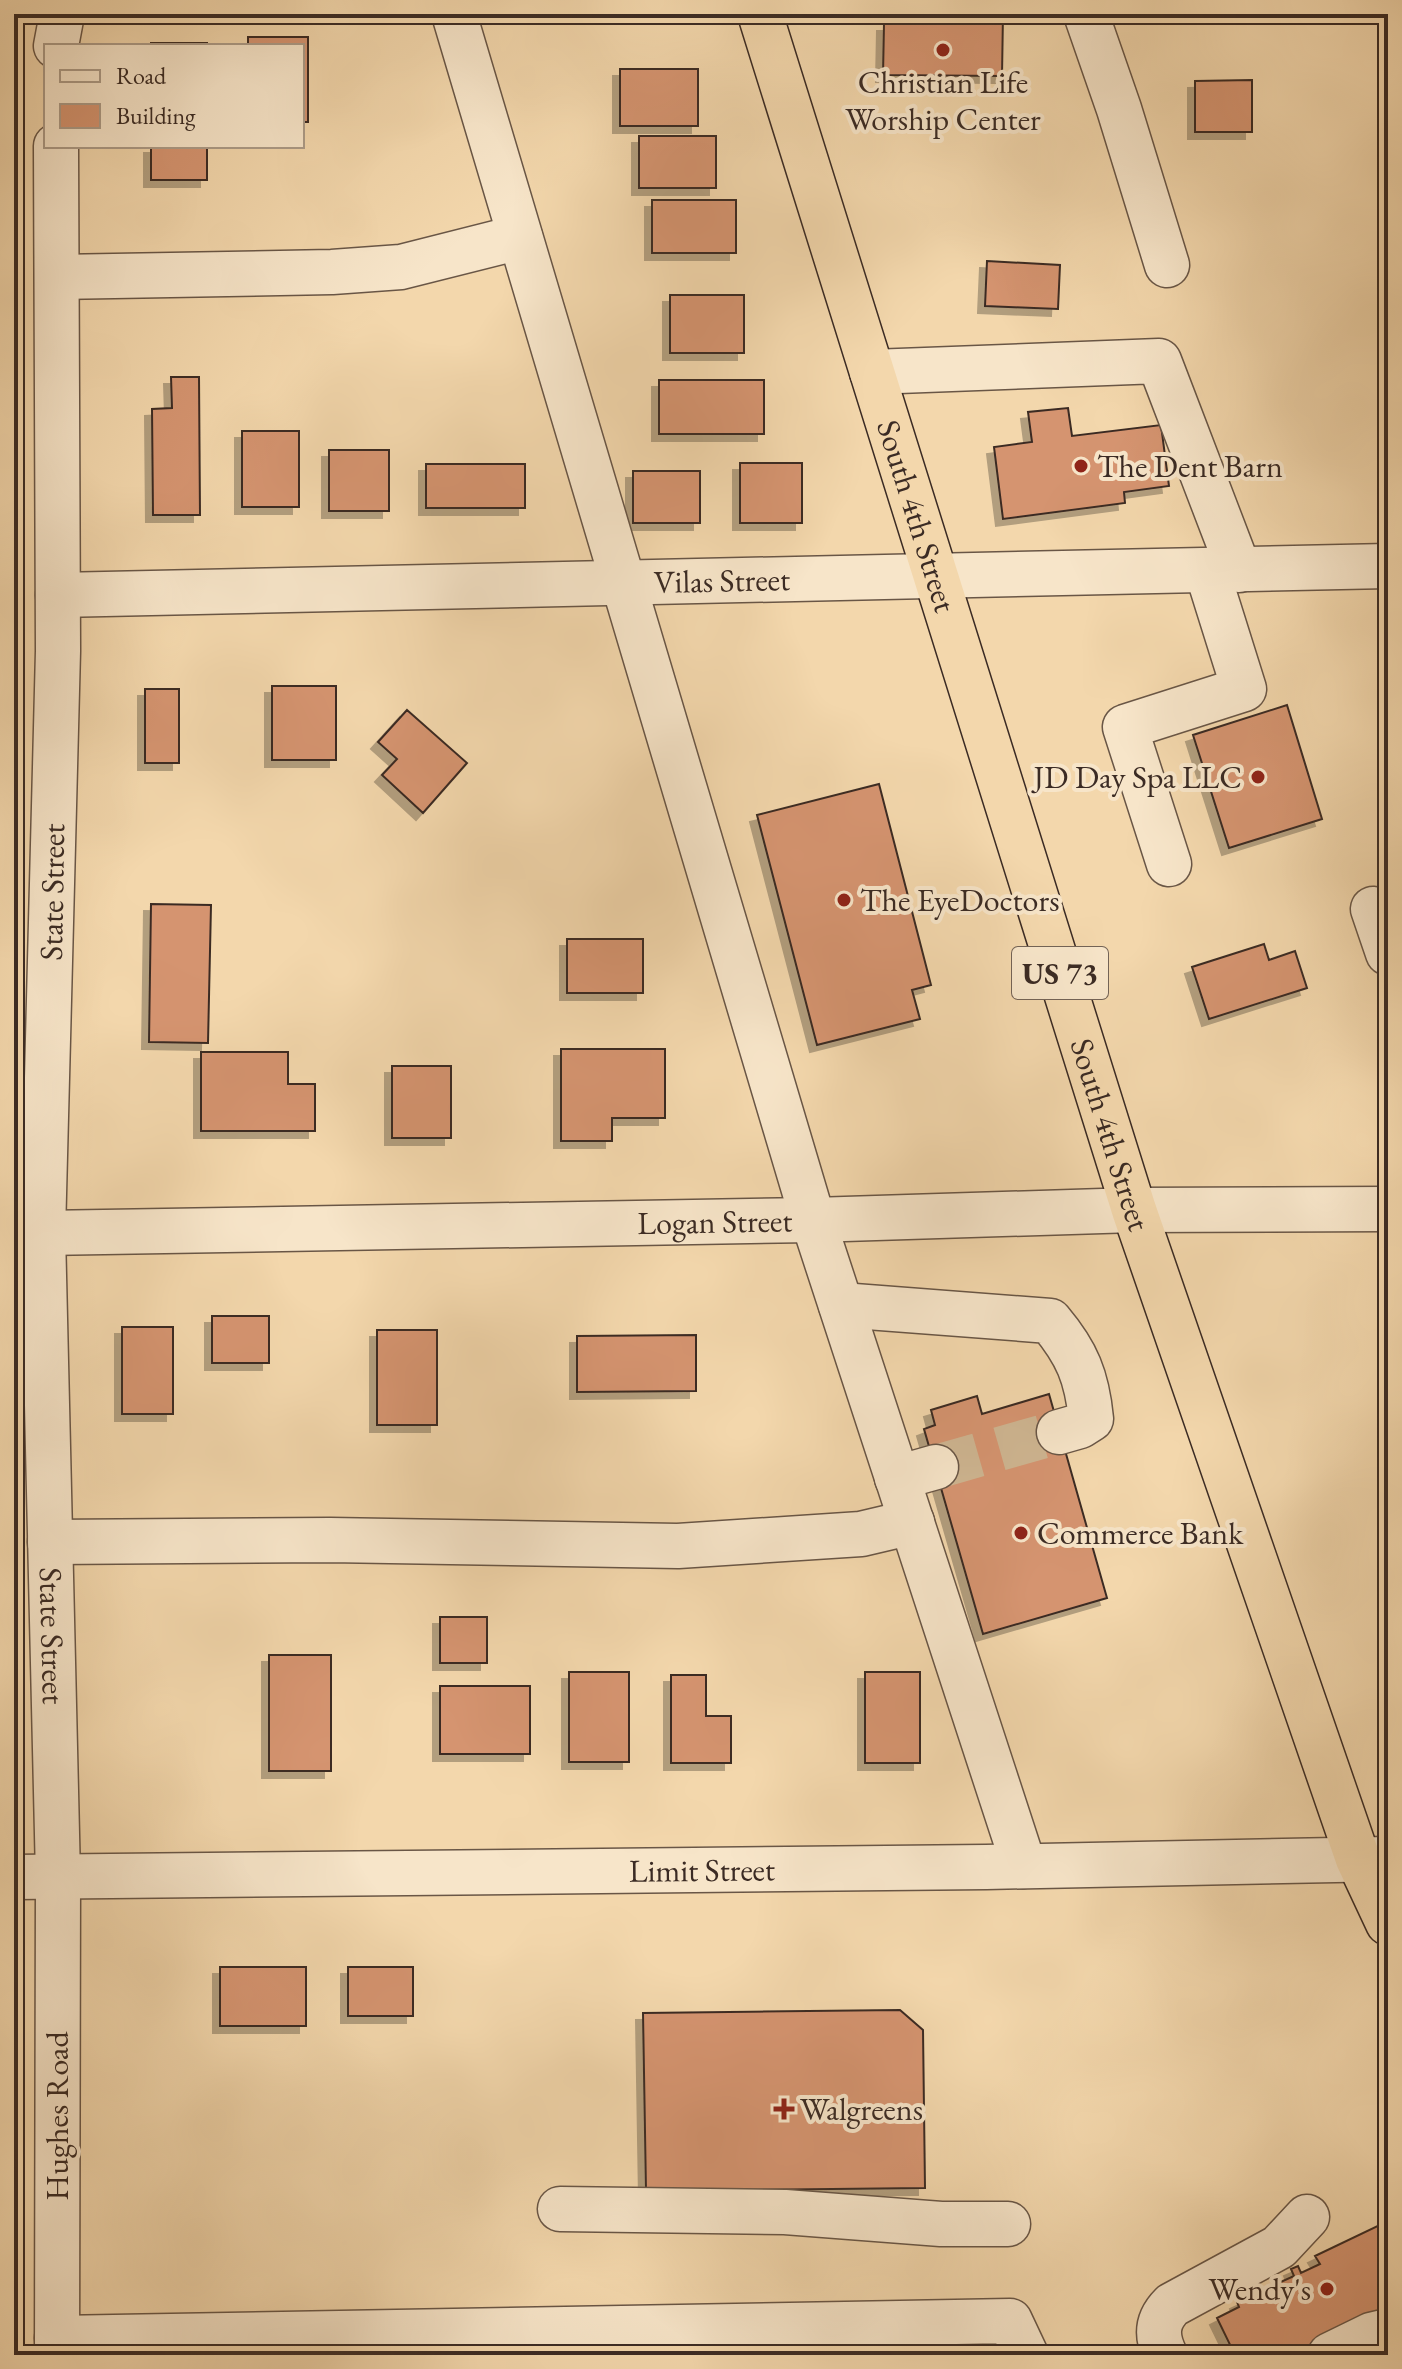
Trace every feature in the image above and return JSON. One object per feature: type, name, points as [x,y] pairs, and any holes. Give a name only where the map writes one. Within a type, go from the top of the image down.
[{"type":"highway","name":"South 4th Street","points":[[760,14],[1134,1210],[1373,1859],[1388,1923]]},
{"type":"street","points":[[56,44],[62,14]]},
{"type":"street","points":[[454,14],[813,1220],[841,1305],[916,1472],[912,1522],[1024,1866]]},
{"type":"street","points":[[1086,14],[1167,265]]},
{"type":"street","name":"State Street","points":[[56,148],[58,595],[43,1233],[58,1877]]},
{"type":"street","points":[[57,277],[332,272],[401,267],[520,237]]},
{"type":"street","points":[[872,372],[1159,361],[1223,570],[1244,689],[1125,727],[1169,864]]},
{"type":"street","name":"Vilas Street","points":[[58,595],[1388,566]]},
{"type":"street","points":[[1373,909],[1388,953]]},
{"type":"street","name":"Logan Street","points":[[43,1233],[813,1220],[1134,1210],[1388,1209]]},
{"type":"street","points":[[841,1305],[1050,1321],[1071,1347],[1088,1391],[1091,1419],[1059,1432]]},
{"type":"street","points":[[50,1542],[330,1540],[678,1546],[861,1534],[912,1522]]},
{"type":"street","name":"Limit Street","points":[[14,1877],[1373,1859]]},
{"type":"street","name":"Hughes Road","points":[[57,2346],[58,1877]]},
{"type":"street","points":[[560,2209],[785,2212],[941,2224],[1008,2224]]},
{"type":"street","points":[[1165,2355],[1159,2342],[1160,2328],[1162,2315],[1172,2305],[1279,2247],[1307,2217]]},
{"type":"street","points":[[57,2346],[1010,2321],[1026,2355]]},
{"type":"street","points":[[1330,2355],[1371,2335],[1388,2331]]},
{"type":"building","name":"Christian Life Worship Center","points":[[893,14],[1003,14],[1002,76],[883,75],[884,24],[893,24]]},
{"type":"building","points":[[248,37],[308,37],[308,122],[304,122],[304,44],[248,44]]},
{"type":"building","points":[[151,43],[207,43],[207,44]]},
{"type":"building","points":[[620,69],[698,69],[698,126],[620,126]]},
{"type":"building","points":[[1252,80],[1252,132],[1195,132],[1195,81]]},
{"type":"building","points":[[639,136],[716,136],[716,188],[639,188]]},
{"type":"building","points":[[151,148],[207,148],[207,180],[151,180]]},
{"type":"building","points":[[652,200],[736,200],[736,253],[652,253]]},
{"type":"building","points":[[987,261],[1060,265],[1058,309],[985,306]]},
{"type":"building","points":[[670,295],[744,295],[744,353],[670,353]]},
{"type":"building","points":[[171,377],[199,377],[200,515],[153,515],[152,409],[172,408]]},
{"type":"building","points":[[659,380],[764,380],[764,434],[659,434]]},
{"type":"building","name":"The Dent Barn","points":[[1068,408],[1072,436],[1161,425],[1169,486],[1124,492],[1125,503],[1003,519],[994,447],[1032,442],[1028,412]]},
{"type":"building","points":[[242,431],[299,431],[299,507],[242,507]]},
{"type":"building","points":[[329,450],[389,450],[389,511],[329,511]]},
{"type":"building","points":[[740,463],[802,463],[802,523],[740,523]]},
{"type":"building","points":[[426,464],[525,464],[525,508],[426,508]]},
{"type":"building","points":[[633,471],[700,471],[700,523],[633,523]]},
{"type":"building","points":[[272,686],[336,686],[336,760],[272,760]]},
{"type":"building","points":[[145,689],[179,689],[179,763],[145,763]]},
{"type":"building","name":"JD Day Spa LLC","points":[[1287,705],[1322,819],[1229,848],[1193,735]]},
{"type":"building","points":[[407,710],[467,763],[423,813],[382,775],[397,759],[378,742]]},
{"type":"building","name":"The EyeDoctors","points":[[879,784],[931,985],[912,990],[920,1019],[817,1045],[757,815]]},
{"type":"building","points":[[151,904],[211,905],[208,1043],[149,1042]]},
{"type":"building","points":[[567,939],[643,939],[643,993],[567,993]]},
{"type":"building","points":[[1264,944],[1269,960],[1295,951],[1307,988],[1209,1019],[1192,967]]},
{"type":"building","points":[[561,1049],[665,1049],[665,1118],[612,1118],[612,1141],[561,1141]]},
{"type":"building","points":[[201,1052],[288,1052],[288,1084],[315,1084],[315,1131],[201,1131]]},
{"type":"building","points":[[392,1066],[451,1066],[451,1138],[392,1138]]},
{"type":"building","points":[[212,1316],[269,1316],[269,1363],[212,1363]]},
{"type":"building","points":[[122,1327],[173,1327],[173,1414],[122,1414]]},
{"type":"building","points":[[377,1330],[437,1330],[437,1425],[377,1425]]},
{"type":"building","points":[[696,1335],[696,1391],[577,1392],[577,1336]]},
{"type":"building","name":"Commerce Bank","points":[[1049,1394],[1107,1598],[983,1634],[924,1429],[935,1425],[931,1410],[977,1396],[982,1414]]},
{"type":"building","points":[[440,1617],[487,1617],[487,1663],[440,1663]]},
{"type":"building","points":[[269,1655],[331,1655],[331,1771],[269,1771]]},
{"type":"building","points":[[569,1672],[629,1672],[629,1762],[569,1762]]},
{"type":"building","points":[[865,1672],[920,1672],[920,1763],[865,1763]]},
{"type":"building","points":[[671,1675],[706,1675],[706,1716],[731,1716],[731,1763],[671,1763]]},
{"type":"building","points":[[440,1686],[530,1686],[530,1754],[440,1754]]},
{"type":"building","points":[[220,1967],[306,1967],[306,2026],[220,2026]]},
{"type":"building","points":[[348,1967],[413,1967],[413,2016],[348,2016]]},
{"type":"building","name":"Walgreens","points":[[900,2010],[923,2030],[925,2188],[646,2191],[643,2013]]},
{"type":"building","name":"Wendy's","points":[[1388,2221],[1388,2310],[1295,2355],[1235,2355],[1217,2318],[1239,2307],[1237,2302],[1294,2276],[1291,2269],[1298,2266],[1301,2273],[1320,2264],[1315,2256]]},
{"type":"tunnel","points":[[936,1467],[1059,1432]]},
{"type":"place","name":"Christian Life Worship Center","points":[[943,50]]},
{"type":"place","name":"The Dent Barn","points":[[1081,466]]},
{"type":"place","name":"JD Day Spa LLC","points":[[1258,777]]},
{"type":"place","name":"The EyeDoctors","points":[[844,900]]},
{"type":"place","name":"Commerce Bank","points":[[1021,1533]]},
{"type":"place","name":"Walgreens","points":[[784,2109]]},
{"type":"place","name":"Wendy's","points":[[1327,2289]]}]
